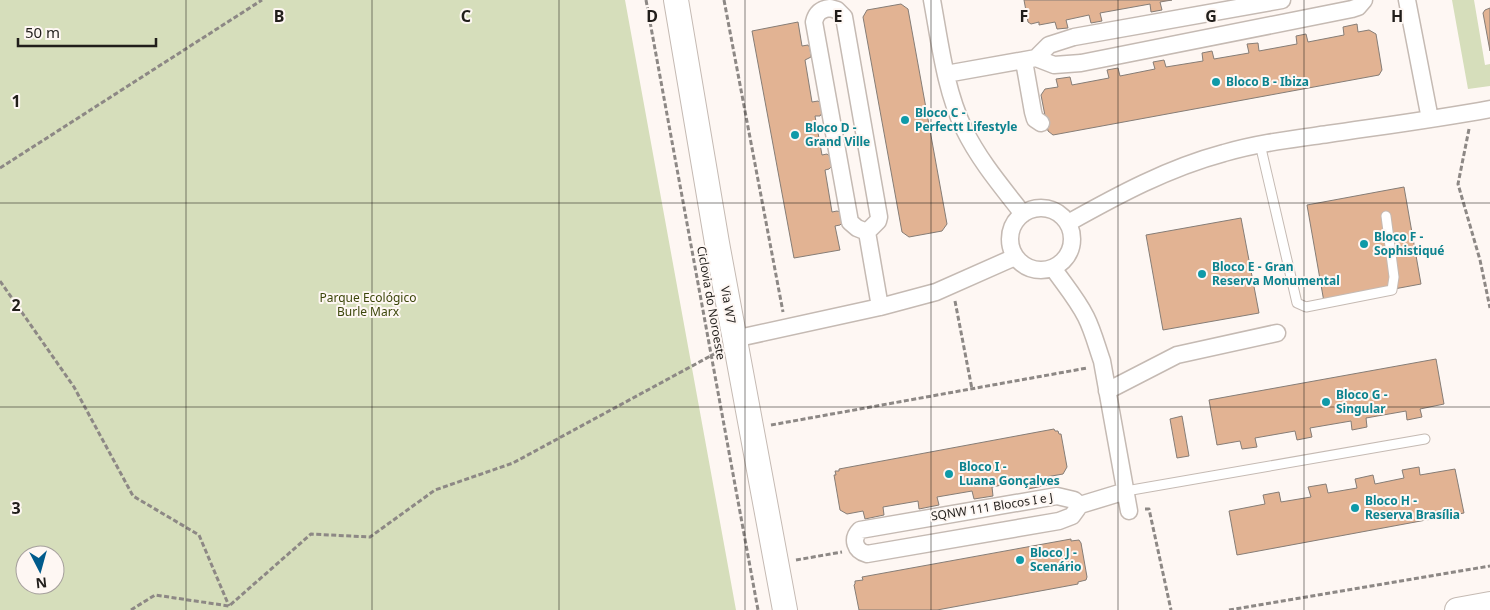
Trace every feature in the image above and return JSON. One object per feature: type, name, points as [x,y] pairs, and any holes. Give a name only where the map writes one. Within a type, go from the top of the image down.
[{"type":"main road","name":"Via W7","points":[[676,0],[734,338],[785,610]]},
{"type":"main road","points":[[1457,610],[1490,604]]},
{"type":"street","points":[[932,0],[946,74],[954,104],[965,130],[992,174],[1023,214]]},
{"type":"street","points":[[1030,60],[1049,45],[1074,37],[1282,0]]},
{"type":"street","points":[[946,74],[1030,60],[1054,65],[1109,58],[1352,9],[1358,7],[1364,0]]},
{"type":"street","points":[[1407,0],[1430,119]]},
{"type":"street","points":[[824,9],[837,10],[844,17],[879,217],[878,221],[867,232],[857,228],[850,222],[814,22],[818,12],[824,9]]},
{"type":"street","points":[[1030,60],[1033,112],[1035,119],[1041,123]]},
{"type":"street","points":[[1068,223],[1114,197],[1186,164],[1260,144],[1490,109]]},
{"type":"street","points":[[1032,209],[1047,209],[1061,215],[1068,223],[1073,240],[1071,249],[1067,257],[1053,268],[1045,270],[1028,267],[1015,256],[1010,242],[1011,234],[1013,226],[1023,214],[1032,209]]},
{"type":"street","points":[[867,232],[880,307]]},
{"type":"street","points":[[734,338],[880,307],[936,292],[1015,256]]},
{"type":"street","points":[[1053,268],[1086,317],[1096,342],[1129,511]]},
{"type":"street","points":[[1107,391],[1177,355],[1277,333]]},
{"type":"street","points":[[1080,505],[1126,492]]},
{"type":"street","name":"SQNW 111 Blocos I e J","points":[[1056,496],[1074,500],[1080,505],[1072,516],[1060,521],[867,554],[858,549],[854,539],[855,534],[860,530],[1056,496]]},
{"type":"lane","points":[[1260,144],[1297,303],[1306,307],[1392,290],[1394,277],[1386,216]]},
{"type":"lane","points":[[1126,492],[1425,439]]},
{"type":"path","points":[[0,168],[262,0]]},
{"type":"path","name":"Ciclovia do Noroeste","points":[[646,0],[758,610]]},
{"type":"path","points":[[724,0],[786,327]]},
{"type":"path","points":[[1473,112],[1458,184],[1480,260],[1490,308]]},
{"type":"path","points":[[0,281],[74,388],[133,496],[199,535],[229,606]]},
{"type":"path","points":[[952,286],[972,389]]},
{"type":"path","points":[[130,610],[155,595],[229,606],[311,534],[370,537],[435,490],[513,463],[711,356],[734,338]]},
{"type":"path","points":[[751,429],[1102,366]]},
{"type":"path","points":[[1129,511],[1149,509],[1171,610]]},
{"type":"path","points":[[776,563],[858,549]]},
{"type":"path","points":[[1229,610],[1490,566]]},
{"type":"green space","name":"Parque Ecológico Burle Marx","points":[[0,0],[625,0],[736,610],[0,610]]},
{"type":"green space","points":[[1452,0],[1474,0],[1485,65],[1490,64],[1490,86],[1468,89]]},
{"type":"building","points":[[1024,0],[1172,0],[1160,2],[1162,10],[1151,12],[1150,4],[1100,13],[1102,21],[1091,23],[1089,15],[1066,20],[1068,28],[1057,29],[1055,22],[1039,25],[1039,22],[1031,24],[1028,22]]},
{"type":"building","name":"Bloco C - Perfectt Lifestyle","points":[[901,4],[908,9],[947,224],[942,231],[909,237],[902,232],[863,17],[867,10]]},
{"type":"building","points":[[1490,8],[1490,51],[1483,13]]},
{"type":"building","name":"Bloco D - Grand Ville","points":[[798,22],[802,46],[808,45],[810,48],[811,57],[805,60],[812,102],[818,101],[821,104],[822,113],[820,116],[815,116],[822,155],[827,154],[831,157],[832,166],[825,170],[832,212],[840,212],[843,222],[835,226],[840,250],[794,258],[752,31]]},
{"type":"building","name":"Bloco B - Ibiza","points":[[1357,24],[1358,32],[1369,30],[1376,34],[1382,70],[1379,75],[1053,135],[1048,131],[1041,95],[1045,89],[1058,87],[1056,79],[1070,77],[1072,85],[1109,78],[1107,70],[1118,68],[1120,76],[1155,69],[1153,62],[1164,60],[1166,67],[1203,61],[1202,53],[1212,51],[1214,59],[1249,53],[1247,44],[1258,43],[1259,51],[1297,44],[1296,36],[1306,34],[1308,42],[1344,35],[1343,27]]},
{"type":"building","name":"Bloco F - Sophistiqué","points":[[1404,187],[1421,284],[1324,302],[1307,205]]},
{"type":"building","name":"Bloco E - Gran Reserva Monumental","points":[[1241,218],[1259,313],[1163,330],[1146,235]]},
{"type":"building","name":"Bloco G - Singular","points":[[1436,359],[1444,404],[1420,409],[1422,417],[1407,420],[1406,411],[1366,418],[1367,427],[1352,430],[1351,421],[1310,428],[1312,437],[1297,440],[1295,431],[1255,438],[1257,447],[1242,449],[1240,441],[1217,445],[1209,400]]},
{"type":"building","points":[[1182,416],[1189,456],[1177,458],[1170,419]]},
{"type":"building","name":"Bloco I - Luana Gonçalves","points":[[1054,429],[1061,434],[1067,467],[1063,474],[1046,477],[1048,485],[1028,489],[1027,480],[992,487],[993,496],[974,499],[972,491],[937,497],[939,505],[919,509],[918,501],[883,507],[884,515],[865,519],[863,511],[847,514],[840,510],[834,475],[836,475],[835,471],[839,471],[839,469]]},
{"type":"building","name":"Bloco H - Reserva Brasília","points":[[1419,467],[1420,475],[1455,469],[1464,513],[1237,555],[1229,511],[1265,504],[1263,495],[1279,492],[1281,502],[1311,497],[1308,487],[1326,484],[1328,493],[1357,488],[1355,479],[1373,475],[1375,484],[1404,478],[1402,470]]},
{"type":"building","name":"Bloco J - Scenário","points":[[1071,539],[1071,541],[1079,540],[1081,543],[1087,577],[1086,580],[1078,582],[1078,584],[937,610],[859,610],[854,585],[855,581],[863,580],[862,577]]},
{"type":"place","name":"Bloco B - Ibiza","points":[[1216,82]]},
{"type":"place","name":"Bloco C - Perfectt Lifestyle","points":[[905,120]]},
{"type":"place","name":"Bloco D - Grand Ville","points":[[795,135]]},
{"type":"place","name":"Bloco F - Sophistiqué","points":[[1364,244]]},
{"type":"place","name":"Bloco E - Gran Reserva Monumental","points":[[1202,274]]},
{"type":"place","name":"Bloco G - Singular","points":[[1326,402]]},
{"type":"place","name":"Bloco I - Luana Gonçalves","points":[[949,474]]},
{"type":"place","name":"Bloco H - Reserva Brasília","points":[[1355,508]]},
{"type":"place","name":"Bloco J - Scenário","points":[[1020,560]]}]
